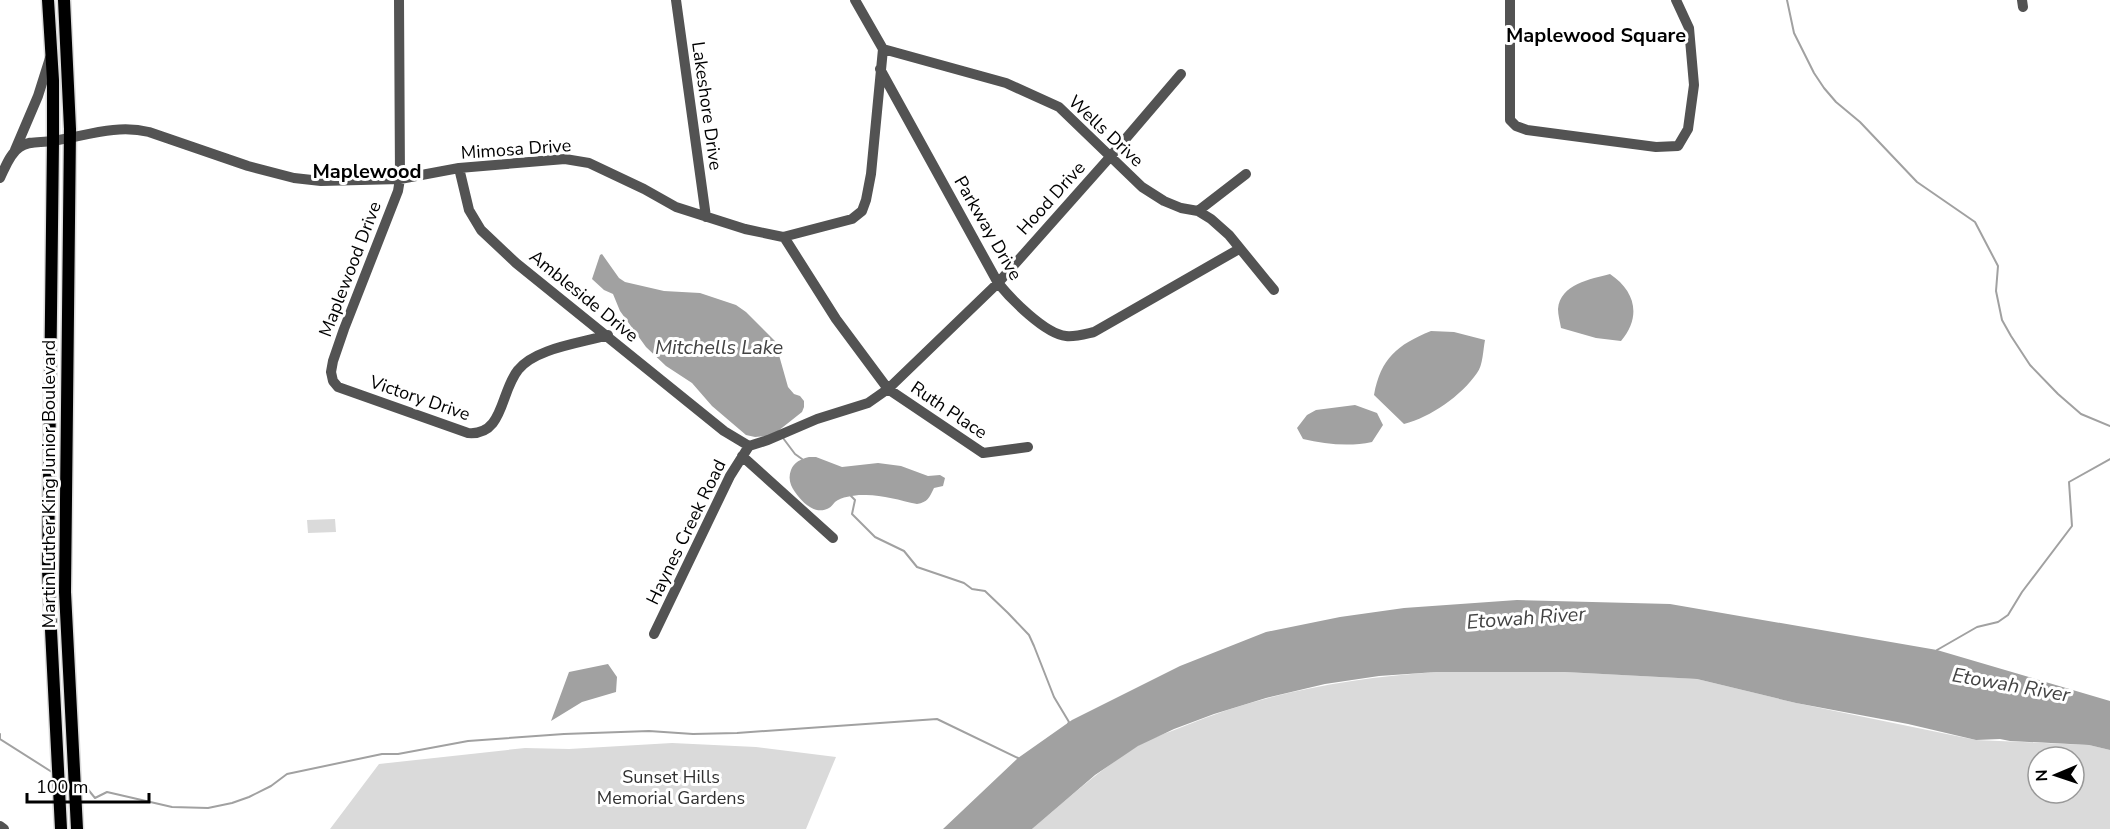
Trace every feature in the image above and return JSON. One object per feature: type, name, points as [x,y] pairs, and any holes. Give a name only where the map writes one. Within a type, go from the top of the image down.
[{"type":"main road","name":"Martin Luther King Junior Boulevard","points":[[48,0],[53,141],[48,570],[61,829]]},
{"type":"main road","name":"Martin Luther King Junior Boulevard","points":[[64,0],[70,138],[65,552],[67,653],[77,829]]},
{"type":"street","name":"Maplewood Drive","points":[[332,371],[344,329],[398,191],[400,179],[399,0]]},
{"type":"street","name":"Lakeshore Drive","points":[[676,0],[706,217]]},
{"type":"street","points":[[855,0],[883,50]]},
{"type":"street","points":[[1510,0],[1510,120],[1516,126],[1527,130],[1656,147],[1678,146],[1688,129],[1694,85],[1689,28],[1676,0]]},
{"type":"street","points":[[0,178],[38,96],[51,49]]},
{"type":"street","name":"Mimosa Drive","points":[[14,152],[26,143],[133,128],[248,166],[294,178],[332,181],[400,179],[459,168],[565,159],[589,163],[676,207],[745,230],[784,237],[852,219],[862,211],[871,174],[883,50]]},
{"type":"street","name":"Wells Drive","points":[[883,50],[973,72],[1006,83],[1059,107],[1149,192],[1180,208],[1198,211],[1211,219],[1229,235],[1274,291]]},
{"type":"street","name":"Parkway Drive","points":[[880,68],[998,283],[1007,294],[1051,331],[1063,336],[1094,332],[1239,249]]},
{"type":"street","name":"Hood Drive","points":[[888,389],[998,283],[1181,74]]},
{"type":"street","name":"Ambleside Drive","points":[[459,168],[469,210],[481,230],[516,263],[724,431],[749,446]]},
{"type":"street","points":[[1198,211],[1246,174]]},
{"type":"street","name":"Ruth Place","points":[[784,237],[836,319],[888,389],[983,453],[1028,447]]},
{"type":"street","name":"Victory Drive","points":[[332,371],[333,381],[338,387],[468,433],[479,434],[493,424],[518,370],[534,356],[608,335]]},
{"type":"street","points":[[749,446],[817,419],[868,403],[888,389]]},
{"type":"street","name":"Haynes Creek Road","points":[[654,634],[730,476],[749,446]]},
{"type":"street","points":[[742,456],[833,538]]},
{"type":"street","points":[[0,826],[4,829]]},
{"type":"green space","points":[[335,519],[336,532],[308,533],[307,520]]},
{"type":"green space","points":[[1436,672],[1565,672],[1697,679],[1796,703],[1976,740],[2089,745],[2110,750],[2110,829],[1032,829],[1109,765],[1153,738],[1213,715],[1275,696],[1371,678]]},
{"type":"green space","name":"Sunset Hills Memorial Gardens","points":[[672,743],[756,747],[836,757],[806,829],[330,829],[379,764],[525,748],[569,749]]},
{"type":"water","name":"Mitchells Lake","points":[[602,254],[619,278],[625,282],[664,291],[700,293],[736,305],[746,312],[775,341],[788,387],[804,401],[802,412],[778,431],[767,436],[746,435],[712,406],[692,383],[666,366],[646,347],[620,311],[613,294],[604,290],[592,279]]},
{"type":"water","points":[[1610,274],[1625,288],[1633,304],[1632,322],[1621,341],[1596,338],[1561,328],[1558,309],[1564,294],[1578,284]]},
{"type":"water","points":[[1431,331],[1454,332],[1485,340],[1480,366],[1463,390],[1445,404],[1425,416],[1404,424],[1374,395],[1377,382],[1392,354]]},
{"type":"water","points":[[1355,405],[1377,413],[1383,425],[1372,442],[1346,445],[1311,441],[1303,439],[1297,428],[1307,415],[1316,410]]},
{"type":"water","points":[[809,457],[816,457],[842,467],[878,463],[901,466],[928,476],[940,475],[945,478],[943,486],[934,488],[928,499],[921,503],[876,495],[859,495],[841,499],[829,508],[819,510],[809,507],[801,500],[790,481],[792,467]]},
{"type":"water","name":"Etowah River","points":[[1517,600],[1670,604],[1937,650],[2110,701],[2110,750],[2089,745],[2000,739],[1976,740],[1908,724],[1796,703],[1697,679],[1565,672],[1436,672],[1379,676],[1325,684],[1266,698],[1214,714],[1138,746],[1095,775],[1032,829],[943,829],[1018,758],[1072,720],[1180,666],[1266,632],[1340,617],[1404,608]]},
{"type":"water","points":[[608,664],[617,677],[616,692],[582,702],[551,721],[569,672]]},
{"type":"waterway","points":[[1787,0],[1794,33],[1824,88],[1917,182],[1975,222],[1998,266],[1996,291],[2002,320],[2030,365],[2081,414],[2110,426]]},
{"type":"waterway","points":[[783,438],[795,454],[802,459]]},
{"type":"waterway","points":[[1937,650],[1977,627],[1998,622],[2008,615],[2022,592],[2072,526],[2069,482],[2110,459]]},
{"type":"waterway","points":[[851,496],[855,500],[852,514],[875,537],[904,551],[917,567],[964,583],[972,589],[985,591],[1029,635],[1054,697],[1069,722],[1068,724]]},
{"type":"waterway","points":[[79,783],[86,787],[95,798],[107,792],[172,807],[208,808],[249,797],[271,786],[287,774],[382,754],[398,754],[468,741],[649,731],[693,734],[737,733],[937,719],[1018,758]]},
{"type":"waterway","points":[[0,734],[0,739],[55,774]]},
{"type":"district","name":"Maplewood Square","points":[[1596,35]]},
{"type":"district","name":"Maplewood","points":[[367,171]]}]
